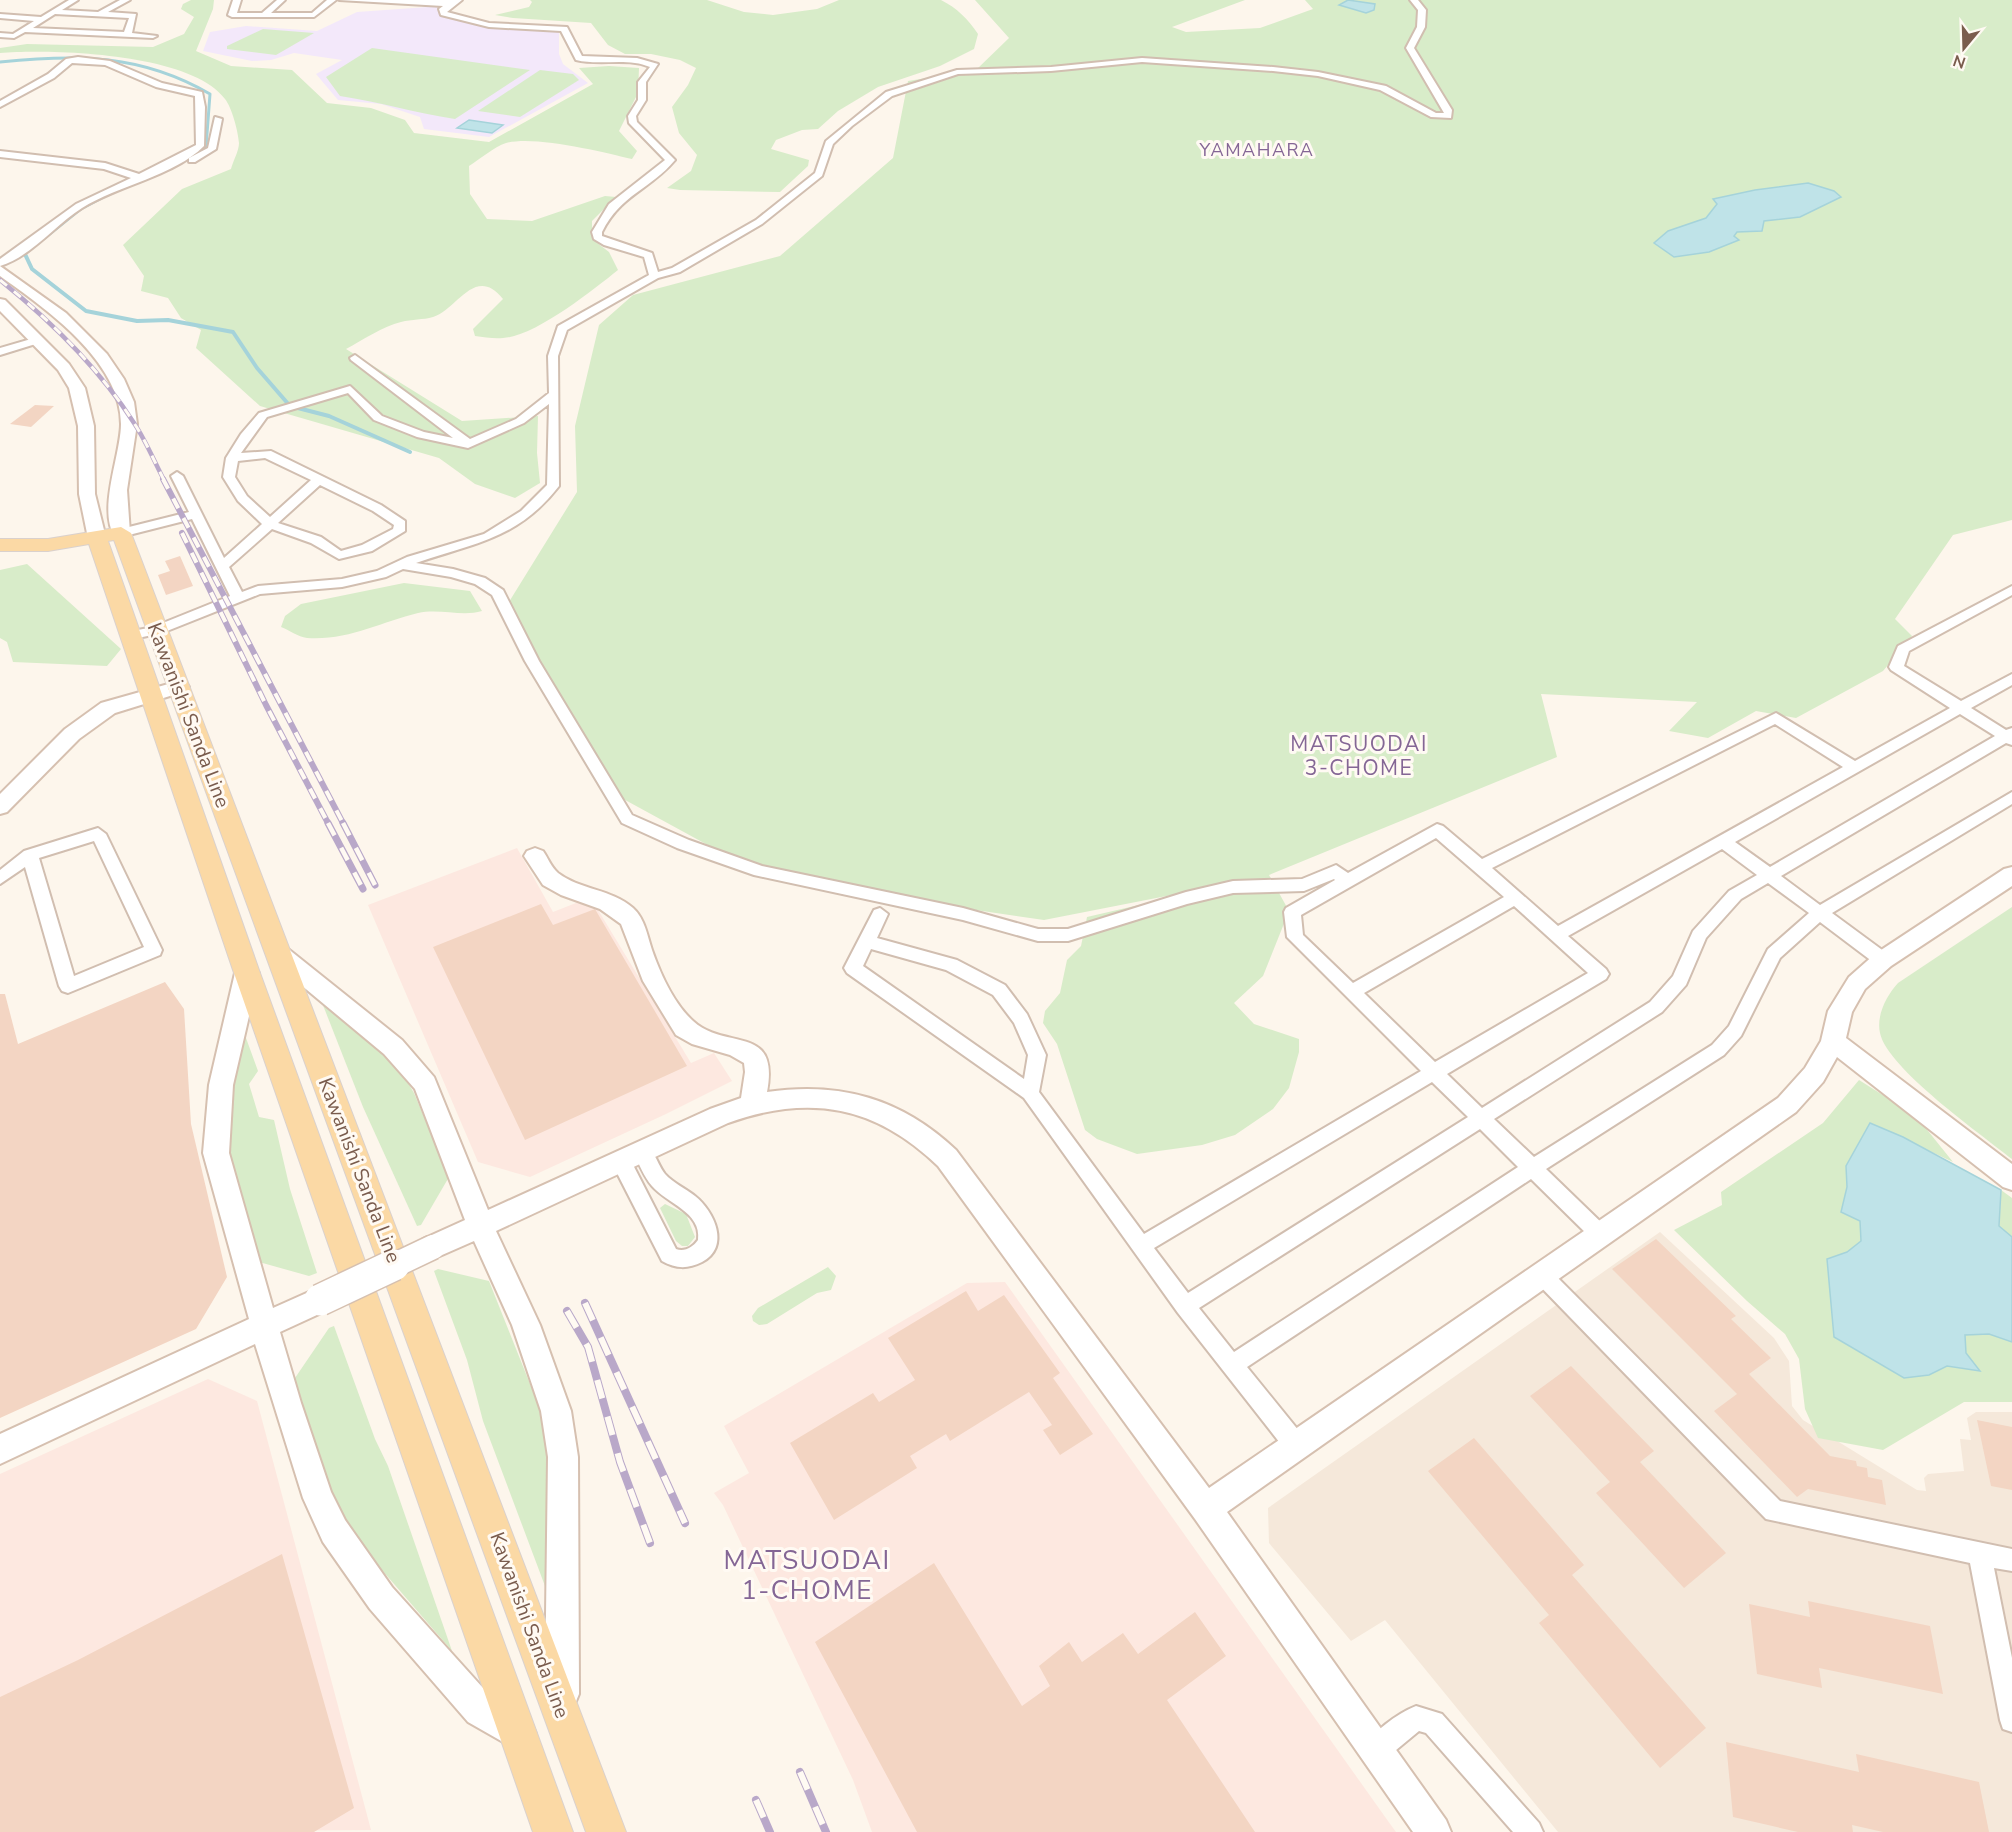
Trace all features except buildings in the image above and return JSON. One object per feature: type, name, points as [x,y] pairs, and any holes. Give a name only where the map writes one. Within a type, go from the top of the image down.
[{"type":"main road","points":[[0,544],[42,546],[109,536]]},
{"type":"main road","name":"Kawanishi Sanda Line","points":[[109,536],[165,691],[247,973],[553,1832]]},
{"type":"main road","name":"Kawanishi Sanda Line","points":[[165,691],[279,954],[562,1708],[606,1832]]},
{"type":"street","points":[[100,14],[126,0]]},
{"type":"street","points":[[237,0],[232,15],[314,15],[332,0]]},
{"type":"street","points":[[264,15],[281,0]]},
{"type":"street","points":[[342,0],[453,2]]},
{"type":"street","points":[[145,633],[258,590],[342,583],[381,574],[401,565],[489,537],[525,514],[553,486],[555,394],[553,356],[562,328],[654,276],[676,270],[759,222],[819,174],[829,142],[890,94],[957,72],[1051,69],[1142,60],[1318,74],[1383,88],[1434,115],[1448,116],[1448,110],[1410,48],[1421,27],[1422,10],[1414,0]]},
{"type":"street","points":[[59,1],[73,1]]},
{"type":"street","points":[[0,35],[14,36],[73,1]]},
{"type":"street","points":[[453,2],[442,11],[471,22],[564,29],[579,57],[590,62],[634,60],[655,66],[642,82],[642,100],[632,116],[633,123],[670,160],[661,171],[615,201],[597,232],[597,237],[607,243],[648,255],[654,276]]},
{"type":"street","points":[[54,12],[133,16],[127,35]]},
{"type":"street","points":[[0,16],[42,19]]},
{"type":"street","points":[[24,30],[153,36]]},
{"type":"street","points":[[0,104],[51,76],[69,62],[78,59],[107,63],[159,85],[199,94],[203,112],[199,132],[200,146],[183,158],[140,178],[80,212],[36,251],[15,254],[0,263]]},
{"type":"street","points":[[0,154],[105,166],[140,178],[213,149],[218,119]]},
{"type":"street","points":[[0,270],[75,331],[117,380],[126,400],[129,423],[109,536]]},
{"type":"street","points":[[0,303],[64,367],[77,388],[86,426],[87,494],[109,536]]},
{"type":"street","points":[[0,352],[38,340]]},
{"type":"street","points":[[355,358],[468,444]]},
{"type":"street","points":[[232,458],[267,454],[377,508],[401,524],[399,531],[368,548],[339,555],[316,540],[270,524],[242,498],[229,477],[232,458],[245,436],[263,415],[351,389],[378,418],[421,435],[468,444],[520,421],[555,394]]},
{"type":"street","points":[[85,468],[102,472],[121,464]]},
{"type":"street","points":[[177,476],[238,598]]},
{"type":"street","points":[[222,567],[319,479]]},
{"type":"street","points":[[109,536],[196,514]]},
{"type":"street","points":[[401,565],[453,573],[480,581],[498,593],[532,661],[627,819],[683,844],[760,871],[963,914],[1038,935],[1068,935],[1186,898],[1233,887],[1304,885],[1336,871],[1346,882]]},
{"type":"street","points":[[1185,1306],[1656,1007],[1680,980],[1699,935],[1735,895],[2010,736],[1896,667],[1903,649],[2012,590]]},
{"type":"street","points":[[1556,935],[2012,679]]},
{"type":"street","points":[[0,807],[72,735],[108,708],[165,691]]},
{"type":"street","points":[[1481,867],[1776,718],[1854,767]]},
{"type":"street","points":[[1234,1364],[1532,1167],[1718,1050],[1735,1031],[1774,954],[1820,913],[2012,797]]},
{"type":"street","points":[[1142,1245],[1434,1072],[1600,974],[1437,830],[1292,912],[1295,937],[1352,992],[1434,1072],[1480,1117],[1532,1167],[1600,1234]]},
{"type":"street","points":[[0,878],[30,855],[98,834],[154,950],[68,986],[30,855]]},
{"type":"street","points":[[1723,841],[1883,960]]},
{"type":"street","points":[[535,856],[549,878],[605,902],[629,918],[641,951],[672,1011],[685,1030],[707,1040],[751,1053],[757,1062],[758,1070],[753,1104]]},
{"type":"street","points":[[1206,1508],[1295,1444],[1787,1105],[1814,1076],[1833,1042],[1840,1011],[1857,983],[1883,960],[2012,875]]},
{"type":"street","points":[[1352,992],[1515,898]]},
{"type":"street","points":[[880,914],[853,968],[1030,1094],[1185,1306],[1234,1364],[1295,1444]]},
{"type":"street","points":[[866,941],[951,965],[999,990],[1021,1019],[1037,1055],[1030,1094]]},
{"type":"street","points":[[279,954],[385,1040],[425,1084],[481,1227],[526,1325],[556,1411],[563,1457],[562,1708]]},
{"type":"street","points":[[247,973],[221,1085],[216,1153],[286,1403],[318,1498],[334,1531],[381,1598],[449,1678],[480,1710],[519,1734]]},
{"type":"street","points":[[1833,1042],[1865,1064],[2012,1179]]},
{"type":"street","points":[[0,1449],[433,1247],[633,1158],[719,1116],[753,1104],[800,1096],[824,1098],[889,1115],[925,1137],[953,1165],[987,1208],[1138,1419],[1206,1508],[1434,1832]]},
{"type":"street","points":[[633,1158],[660,1182],[683,1195],[696,1207],[708,1232],[709,1239],[705,1247],[688,1258],[680,1260],[669,1255],[633,1158]]},
{"type":"street","points":[[1541,1274],[1774,1511],[2012,1560]]},
{"type":"street","points":[[1980,1553],[2012,1720]]},
{"type":"street","points":[[1375,1751],[1416,1718],[1433,1723],[1530,1832]]},
{"type":"shaded area","points":[[442,6],[438,12],[446,17],[483,26],[552,28],[559,32],[559,54],[563,64],[588,83],[489,137],[424,129],[420,117],[381,104],[338,100],[316,74],[342,60],[294,53],[271,60],[252,61],[203,51],[210,32],[246,26],[317,31],[357,12]]},
{"type":"shaded area","points":[[517,848],[553,912],[576,903],[595,905],[691,1063],[714,1053],[732,1081],[530,1177],[478,1162],[368,905]]},
{"type":"shaded area","points":[[1660,1232],[1774,1338],[1789,1361],[1792,1406],[1803,1420],[1917,1490],[1926,1491],[1924,1478],[1928,1474],[1964,1471],[1960,1439],[1971,1440],[1967,1418],[1976,1412],[2012,1412],[2012,1832],[1558,1832],[1385,1620],[1351,1641],[1269,1543],[1268,1508]]},
{"type":"shaded area","points":[[1005,1282],[1396,1832],[872,1832],[853,1780],[723,1505],[714,1493],[749,1473],[724,1426],[967,1283]]},
{"type":"shaded area","points":[[208,1379],[257,1401],[371,1830],[0,1832],[0,1474]]},
{"type":"green space","points":[[191,0],[214,0],[213,9],[196,51],[231,66],[292,70],[327,103],[371,108],[405,120],[414,133],[489,142],[593,84],[579,68],[609,66],[639,68],[638,93],[619,131],[637,151],[632,159],[569,145],[518,141],[501,145],[469,166],[470,194],[487,219],[532,221],[605,196],[616,197],[592,221],[592,239],[609,252],[618,270],[563,311],[516,336],[489,338],[475,336],[473,329],[503,299],[493,289],[484,286],[475,287],[466,292],[442,313],[425,319],[394,324],[346,349],[462,421],[538,416],[537,453],[540,483],[515,498],[475,484],[439,458],[260,406],[196,348],[201,330],[181,318],[168,298],[141,291],[144,276],[123,245],[182,189],[231,169],[239,143],[228,103],[208,84],[183,72],[153,63],[86,54],[0,53],[0,48],[27,44],[153,47],[184,34],[194,17],[181,9],[183,4]]},
{"type":"green space","points":[[530,0],[707,0],[744,12],[773,15],[817,9],[839,0],[941,0],[962,14],[978,34],[974,49],[940,66],[878,87],[838,111],[818,129],[802,130],[776,140],[771,149],[809,160],[808,166],[780,192],[680,190],[667,188],[691,171],[697,155],[679,133],[672,107],[688,85],[696,68],[680,60],[651,54],[625,54],[608,45],[591,23],[495,15],[529,7],[532,2]]},
{"type":"green space","points":[[975,0],[1245,0],[1172,27],[1186,32],[1260,28],[1313,9],[1305,0],[2012,0],[2012,520],[1953,535],[1895,619],[1912,636],[1883,671],[1796,718],[1756,711],[1708,738],[1669,731],[1697,702],[1541,694],[1557,757],[1269,875],[1289,911],[1263,976],[1234,1003],[1254,1024],[1299,1039],[1299,1052],[1289,1088],[1273,1109],[1235,1135],[1202,1145],[1137,1154],[1097,1139],[1085,1130],[1057,1044],[1043,1023],[1045,1011],[1060,993],[1067,960],[1081,946],[1087,917],[1238,882],[1044,920],[772,880],[616,795],[504,610],[577,492],[575,426],[599,325],[633,295],[780,256],[893,158],[908,81],[976,70],[1009,38]]},
{"type":"green space","points":[[263,29],[314,33],[276,55],[227,49],[227,46]]},
{"type":"green space","points":[[372,48],[530,70],[455,119],[340,96],[326,77]]},
{"type":"green space","points":[[540,70],[573,74],[579,80],[520,117],[478,111]]},
{"type":"green space","points":[[27,564],[121,649],[107,666],[13,662],[7,642],[0,638],[0,570]]},
{"type":"green space","points":[[404,583],[470,591],[482,611],[418,613],[336,637],[307,638],[281,627],[285,616],[301,604]]},
{"type":"green space","points":[[2012,907],[2012,1159],[1937,1100],[1899,1064],[1886,1047],[1879,1026],[1883,1006],[1898,983]]},
{"type":"green space","points":[[319,995],[401,1071],[414,1093],[449,1177],[421,1225],[417,1226],[363,1107]]},
{"type":"green space","points":[[242,1027],[258,1071],[249,1084],[259,1117],[274,1120],[290,1189],[317,1273],[309,1276],[259,1262],[231,1167],[229,1121]]},
{"type":"green space","points":[[1859,1080],[1916,1116],[1953,1162],[1870,1123],[1846,1166],[1847,1187],[1841,1212],[1860,1221],[1861,1241],[1847,1252],[1929,1375],[1947,1366],[1979,1371],[1966,1353],[1965,1335],[1989,1334],[2012,1342],[2012,1402],[1964,1402],[1883,1450],[1818,1438],[1805,1409],[1799,1359],[1785,1334],[1747,1301],[1674,1230],[1722,1205],[1721,1192],[1823,1123]]},
{"type":"green space","points":[[2001,1190],[2012,1198],[2012,1237],[1999,1226]]},
{"type":"green space","points":[[665,1204],[686,1214],[695,1237],[688,1246],[682,1246],[676,1241],[660,1208]]},
{"type":"green space","points":[[828,1267],[836,1276],[831,1290],[817,1293],[767,1324],[759,1325],[753,1321],[752,1316],[758,1308]]},
{"type":"green space","points":[[438,1269],[489,1281],[540,1409],[547,1445],[551,1602],[483,1421],[467,1360],[434,1271]]},
{"type":"green space","points":[[334,1326],[375,1439],[388,1466],[452,1651],[356,1540],[326,1484],[295,1378],[329,1328]]},
{"type":"water","points":[[1348,0],[1375,4],[1374,10],[1366,13],[1339,5]]},
{"type":"water","points":[[469,120],[503,125],[492,133],[457,128]]},
{"type":"water","points":[[1808,183],[1834,191],[1841,197],[1800,217],[1764,221],[1762,231],[1737,232],[1734,236],[1739,240],[1709,252],[1674,257],[1654,243],[1668,231],[1706,218],[1717,204],[1713,199],[1755,190]]},
{"type":"water","points":[[1870,1123],[1903,1137],[2001,1190],[1999,1226],[2012,1237],[2012,1342],[1989,1334],[1965,1335],[1966,1353],[1980,1371],[1947,1366],[1929,1375],[1904,1378],[1834,1337],[1827,1259],[1847,1252],[1861,1241],[1860,1221],[1841,1212],[1847,1187],[1846,1166]]},
{"type":"waterway","points":[[0,62],[56,58],[108,60],[159,71],[210,94],[206,147],[187,158]]},
{"type":"waterway","points":[[78,210],[115,191]]},
{"type":"waterway","points":[[44,238],[78,210]]},
{"type":"waterway","points":[[28,249],[24,252],[32,269],[86,311],[137,321],[168,320],[233,332],[257,368],[290,406],[329,416],[410,452]]},
{"type":"railway","points":[[0,280],[38,312],[90,364],[138,430],[164,480]]},
{"type":"railway","points":[[163,479],[344,825]]},
{"type":"railway","points":[[182,533],[266,705],[329,825]]},
{"type":"railway","points":[[328,823],[363,889]]},
{"type":"railway","points":[[343,823],[375,885]]},
{"type":"railway","points":[[585,1303],[685,1523]]},
{"type":"railway","points":[[567,1311],[588,1347],[620,1462],[650,1543]]},
{"type":"railway","points":[[800,1772],[826,1832]]},
{"type":"railway","points":[[756,1800],[770,1832]]},
{"type":"district","name":"YAMAHARA","points":[[1257,150]]},
{"type":"district","name":"MATSUODAI 3-CHOME","points":[[1359,756]]},
{"type":"district","name":"MATSUODAI 1-CHOME","points":[[807,1575]]}]
